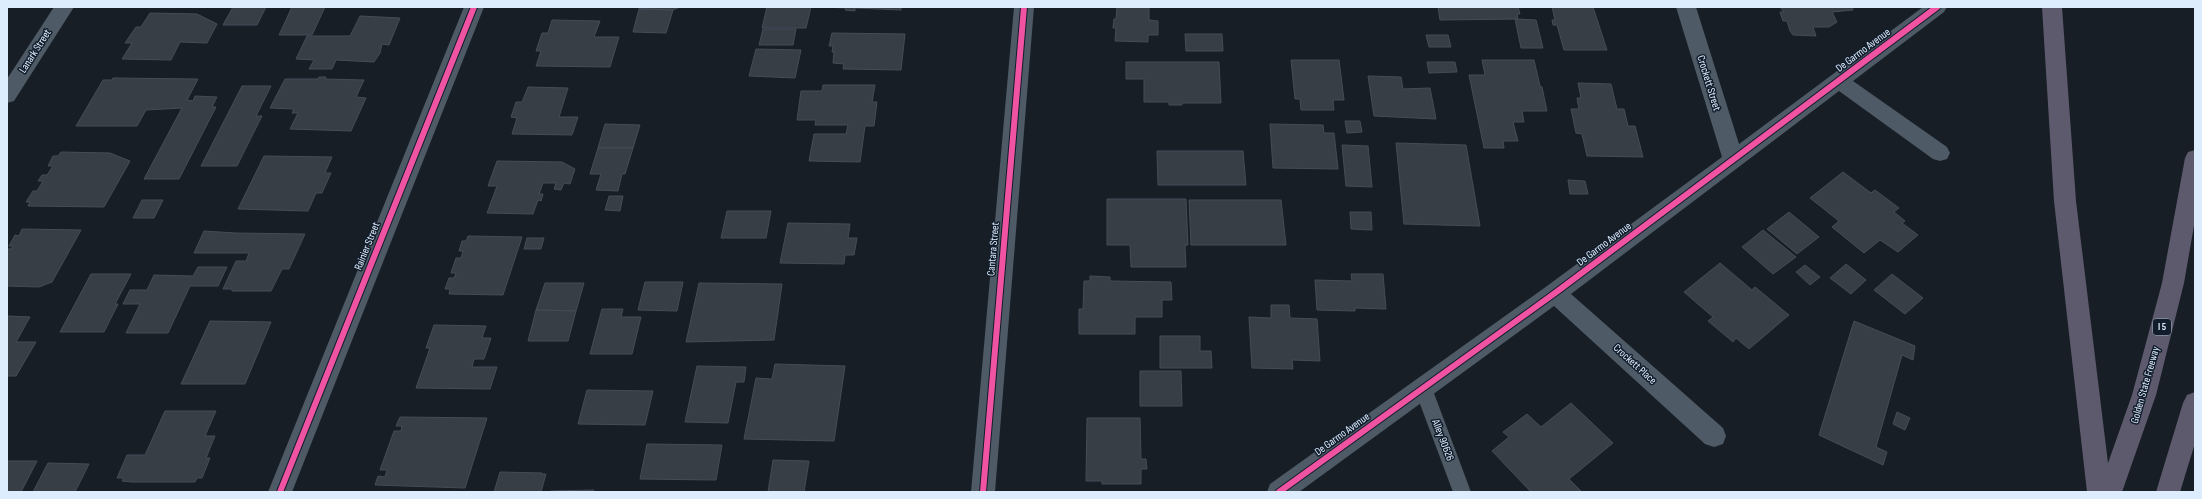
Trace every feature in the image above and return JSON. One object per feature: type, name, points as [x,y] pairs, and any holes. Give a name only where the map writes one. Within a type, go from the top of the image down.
[{"type":"highway","points":[[2052,7],[2064,201],[2099,492]]},
{"type":"highway","name":"Golden State Freeway","points":[[2110,492],[2144,394],[2173,282],[2195,158]]},
{"type":"highway","points":[[2168,492],[2195,403]]},
{"type":"street","name":"Lanark Street","points":[[7,95],[64,7]]},
{"type":"street","name":"Rainier Street","points":[[280,492],[474,7]]},
{"type":"street","name":"Cantara Street","points":[[983,492],[1024,7]]},
{"type":"street","name":"Crockett Street","points":[[1686,7],[1733,159]]},
{"type":"street","name":"De Garmo Avenue","points":[[1279,492],[1555,293],[1937,7]]},
{"type":"street","points":[[1838,81],[1940,153]]},
{"type":"street","name":"Crockett Place","points":[[1555,293],[1714,436]]},
{"type":"lane","name":"Alley 90626","points":[[1423,388],[1462,492]]},
{"type":"building","points":[[233,7],[266,7],[257,25],[223,25]]},
{"type":"building","points":[[292,7],[325,7],[312,35],[279,35]]},
{"type":"building","points":[[640,7],[680,7],[673,10],[639,9]]},
{"type":"building","points":[[767,7],[811,7],[806,28],[762,28]]},
{"type":"building","points":[[822,7],[901,7],[901,10],[855,8],[855,11],[845,10],[846,8]]},
{"type":"building","points":[[1117,7],[1149,7],[1149,20],[1158,21],[1158,35],[1148,35],[1148,42],[1115,41],[1116,28],[1113,28],[1114,19],[1116,19]]},
{"type":"building","points":[[1438,7],[1518,7],[1520,14],[1517,14],[1518,19],[1440,20]]},
{"type":"building","points":[[1552,7],[1593,7],[1607,50],[1564,50],[1557,25],[1553,25],[1552,20],[1555,20]]},
{"type":"building","points":[[1780,7],[1852,7],[1853,10],[1832,12],[1837,22],[1829,27],[1813,27],[1816,36],[1793,35],[1787,21],[1783,21],[1780,12],[1784,12]]},
{"type":"building","points":[[639,9],[673,10],[666,33],[633,32]]},
{"type":"building","points":[[150,13],[197,14],[217,24],[207,43],[180,42],[171,60],[122,59],[132,43],[125,43],[136,27],[141,27]]},
{"type":"building","points":[[360,16],[400,18],[389,45],[382,44],[380,53],[374,62],[336,60],[332,69],[309,69],[314,60],[296,59],[307,36],[350,36]]},
{"type":"building","points":[[1515,19],[1536,20],[1543,48],[1521,48]]},
{"type":"building","points":[[552,20],[600,21],[594,37],[619,37],[610,67],[536,66],[541,51],[536,51],[542,33],[548,33]]},
{"type":"building","points":[[763,29],[796,29],[793,45],[759,45]]},
{"type":"building","points":[[832,33],[905,34],[901,70],[843,69],[844,64],[833,63],[833,46],[829,46]]},
{"type":"building","points":[[1185,34],[1222,34],[1223,51],[1186,51]]},
{"type":"building","points":[[1426,35],[1448,35],[1451,47],[1429,47]]},
{"type":"building","points":[[756,49],[801,50],[795,78],[749,76]]},
{"type":"building","points":[[1291,60],[1339,60],[1344,100],[1333,100],[1334,110],[1301,110],[1300,99],[1295,99]]},
{"type":"building","points":[[1482,60],[1534,60],[1540,86],[1542,87],[1547,111],[1522,111],[1524,122],[1513,122],[1518,141],[1503,141],[1504,148],[1484,148],[1469,75],[1485,75]]},
{"type":"building","points":[[1126,62],[1219,62],[1221,103],[1182,103],[1182,105],[1169,105],[1169,102],[1144,102],[1144,79],[1126,79]]},
{"type":"building","points":[[1427,62],[1455,62],[1457,72],[1429,73]]},
{"type":"building","points":[[1368,76],[1401,77],[1403,89],[1430,88],[1436,119],[1374,116]]},
{"type":"building","points":[[319,77],[326,77],[325,79],[364,80],[356,97],[366,98],[351,131],[290,129],[298,113],[292,113],[294,109],[270,108],[285,79],[318,79]]},
{"type":"building","points":[[113,78],[198,79],[187,100],[193,101],[195,96],[217,97],[212,107],[216,107],[179,179],[144,179],[182,108],[146,110],[137,126],[76,126],[103,80],[112,80]]},
{"type":"building","points":[[1578,83],[1611,84],[1617,109],[1624,109],[1628,126],[1635,126],[1643,157],[1587,156],[1582,134],[1576,133],[1571,109],[1579,109],[1577,98],[1581,98]]},
{"type":"building","points":[[823,85],[875,85],[872,102],[877,102],[874,126],[865,126],[860,162],[809,161],[814,134],[846,134],[848,125],[815,125],[816,120],[797,120],[801,91],[822,91]]},
{"type":"building","points":[[242,86],[271,86],[256,116],[262,116],[237,166],[201,166]]},
{"type":"building","points":[[528,87],[568,88],[559,117],[578,117],[572,135],[512,134],[517,118],[511,117],[516,102],[522,102]]},
{"type":"building","points":[[1345,121],[1360,121],[1362,132],[1347,133]]},
{"type":"building","points":[[605,124],[640,125],[633,148],[598,148]]},
{"type":"building","points":[[1270,124],[1323,125],[1324,133],[1334,133],[1338,169],[1273,168]]},
{"type":"building","points":[[1396,143],[1466,145],[1480,226],[1404,224]]},
{"type":"building","points":[[1342,145],[1368,146],[1372,187],[1346,186]]},
{"type":"building","points":[[598,148],[633,148],[625,174],[622,174],[618,191],[596,190],[601,174],[590,174]]},
{"type":"building","points":[[1157,151],[1243,151],[1246,185],[1158,185]]},
{"type":"building","points":[[61,152],[110,153],[130,161],[104,207],[28,206],[30,202],[26,202],[33,191],[37,191],[43,181],[38,181],[42,175],[47,175],[53,166],[48,166],[53,156],[58,156]]},
{"type":"building","points":[[264,156],[332,157],[325,173],[331,173],[322,193],[316,193],[308,211],[238,209]]},
{"type":"building","points":[[497,161],[562,162],[575,169],[570,184],[564,183],[561,190],[554,189],[556,183],[543,183],[539,194],[543,194],[541,201],[538,200],[533,214],[487,213],[497,186],[488,186]]},
{"type":"building","points":[[1843,172],[1871,193],[1875,190],[1899,208],[1894,212],[1905,221],[1902,223],[1918,235],[1898,252],[1880,240],[1864,253],[1832,227],[1839,221],[1810,198]]},
{"type":"building","points":[[1568,180],[1585,181],[1588,194],[1570,194]]},
{"type":"building","points":[[609,196],[623,196],[620,211],[605,210]]},
{"type":"building","points":[[1107,199],[1186,199],[1188,245],[1185,245],[1186,267],[1131,267],[1130,245],[1107,245]]},
{"type":"building","points":[[142,200],[163,200],[154,218],[133,218]]},
{"type":"building","points":[[1189,200],[1281,200],[1286,245],[1191,245]]},
{"type":"building","points":[[727,211],[771,211],[766,238],[721,238]]},
{"type":"building","points":[[1350,212],[1371,212],[1372,230],[1351,229]]},
{"type":"building","points":[[1789,212],[1819,237],[1797,254],[1767,229]]},
{"type":"building","points":[[788,223],[850,224],[848,238],[857,238],[854,255],[845,255],[844,264],[780,263]]},
{"type":"building","points":[[22,229],[81,230],[52,282],[39,287],[7,286],[7,249],[11,249],[13,246],[9,246],[15,235],[19,236]]},
{"type":"building","points":[[1763,230],[1796,257],[1773,274],[1742,247]]},
{"type":"building","points":[[204,231],[305,234],[289,269],[282,269],[271,291],[232,291],[232,289],[223,289],[236,261],[246,261],[249,253],[194,253]]},
{"type":"building","points":[[468,236],[522,237],[503,295],[449,294],[450,289],[445,289],[449,278],[454,278],[456,273],[451,273],[456,258],[461,258],[463,251],[459,251],[462,241],[466,241]]},
{"type":"building","points":[[527,238],[544,238],[541,249],[524,249]]},
{"type":"building","points":[[1720,263],[1752,290],[1755,287],[1789,315],[1749,349],[1736,338],[1733,342],[1708,321],[1713,317],[1684,292]]},
{"type":"building","points":[[1846,264],[1866,280],[1851,294],[1830,278]]},
{"type":"building","points":[[1805,265],[1820,277],[1810,285],[1796,272]]},
{"type":"building","points":[[198,267],[227,267],[218,286],[190,286],[168,333],[126,333],[140,304],[123,304],[130,290],[147,290],[154,275],[193,276]]},
{"type":"building","points":[[91,274],[131,274],[115,304],[118,304],[104,332],[60,332]]},
{"type":"building","points":[[1351,274],[1383,274],[1386,309],[1355,308],[1355,311],[1317,310],[1315,280],[1352,281]]},
{"type":"building","points":[[1892,274],[1923,298],[1905,314],[1874,290]]},
{"type":"building","points":[[1090,276],[1110,277],[1110,281],[1171,282],[1172,300],[1162,300],[1162,317],[1135,317],[1135,334],[1079,334],[1079,309],[1083,309],[1084,281],[1090,281]]},
{"type":"building","points":[[645,282],[683,282],[677,311],[638,310]]},
{"type":"building","points":[[545,283],[584,283],[576,311],[536,310]]},
{"type":"building","points":[[699,283],[782,284],[774,340],[686,342]]},
{"type":"building","points":[[1271,305],[1289,305],[1290,318],[1317,319],[1320,361],[1292,360],[1293,369],[1252,368],[1249,317],[1271,318]]},
{"type":"building","points":[[602,309],[623,309],[621,317],[641,317],[632,354],[590,354]]},
{"type":"building","points":[[536,310],[576,311],[568,341],[528,341]]},
{"type":"building","points":[[7,316],[30,317],[16,342],[36,342],[16,376],[7,376]]},
{"type":"building","points":[[210,321],[271,322],[245,384],[181,384]]},
{"type":"building","points":[[1854,321],[1915,346],[1913,360],[1902,355],[1876,447],[1887,452],[1883,465],[1819,435]]},
{"type":"building","points":[[434,325],[486,326],[482,338],[491,338],[484,359],[474,359],[472,367],[497,367],[490,389],[416,388],[430,348],[426,348]]},
{"type":"building","points":[[1160,336],[1200,336],[1200,351],[1211,351],[1212,368],[1160,368]]},
{"type":"building","points":[[775,364],[845,366],[834,441],[744,439],[756,378],[772,379]]},
{"type":"building","points":[[697,366],[746,367],[744,382],[736,382],[728,423],[685,422]]},
{"type":"building","points":[[1140,371],[1181,371],[1182,406],[1140,406]]},
{"type":"building","points":[[587,390],[653,391],[645,425],[578,424]]},
{"type":"building","points":[[1571,403],[1613,443],[1569,479],[1582,492],[1531,492],[1492,451],[1509,437],[1503,432],[1527,414],[1541,427]]},
{"type":"building","points":[[165,411],[216,411],[205,436],[215,436],[206,458],[210,458],[202,478],[197,478],[195,482],[132,482],[122,481],[124,478],[117,478],[127,455],[145,455]]},
{"type":"building","points":[[1897,412],[1910,418],[1905,430],[1893,424]]},
{"type":"building","points":[[400,417],[487,418],[465,488],[375,485],[378,476],[385,477],[387,470],[380,470],[394,431],[401,431],[402,426],[396,426]]},
{"type":"building","points":[[1087,418],[1140,418],[1141,459],[1146,459],[1147,469],[1141,469],[1141,484],[1102,484],[1102,481],[1086,481]]},
{"type":"building","points":[[647,444],[722,445],[716,480],[640,479]]},
{"type":"building","points":[[773,460],[809,461],[804,492],[768,492]]},
{"type":"building","points":[[7,461],[37,461],[21,492],[7,492]]},
{"type":"building","points":[[48,463],[89,464],[75,492],[33,492]]},
{"type":"building","points":[[500,472],[546,474],[541,492],[494,492]]},
{"type":"building","points":[[594,490],[593,492],[551,492],[551,491]]},
{"type":"cycle path","points":[[280,492],[474,7]]},
{"type":"cycle path","points":[[983,492],[1024,7]]},
{"type":"cycle path","points":[[1279,492],[1555,293],[1937,7]]}]
